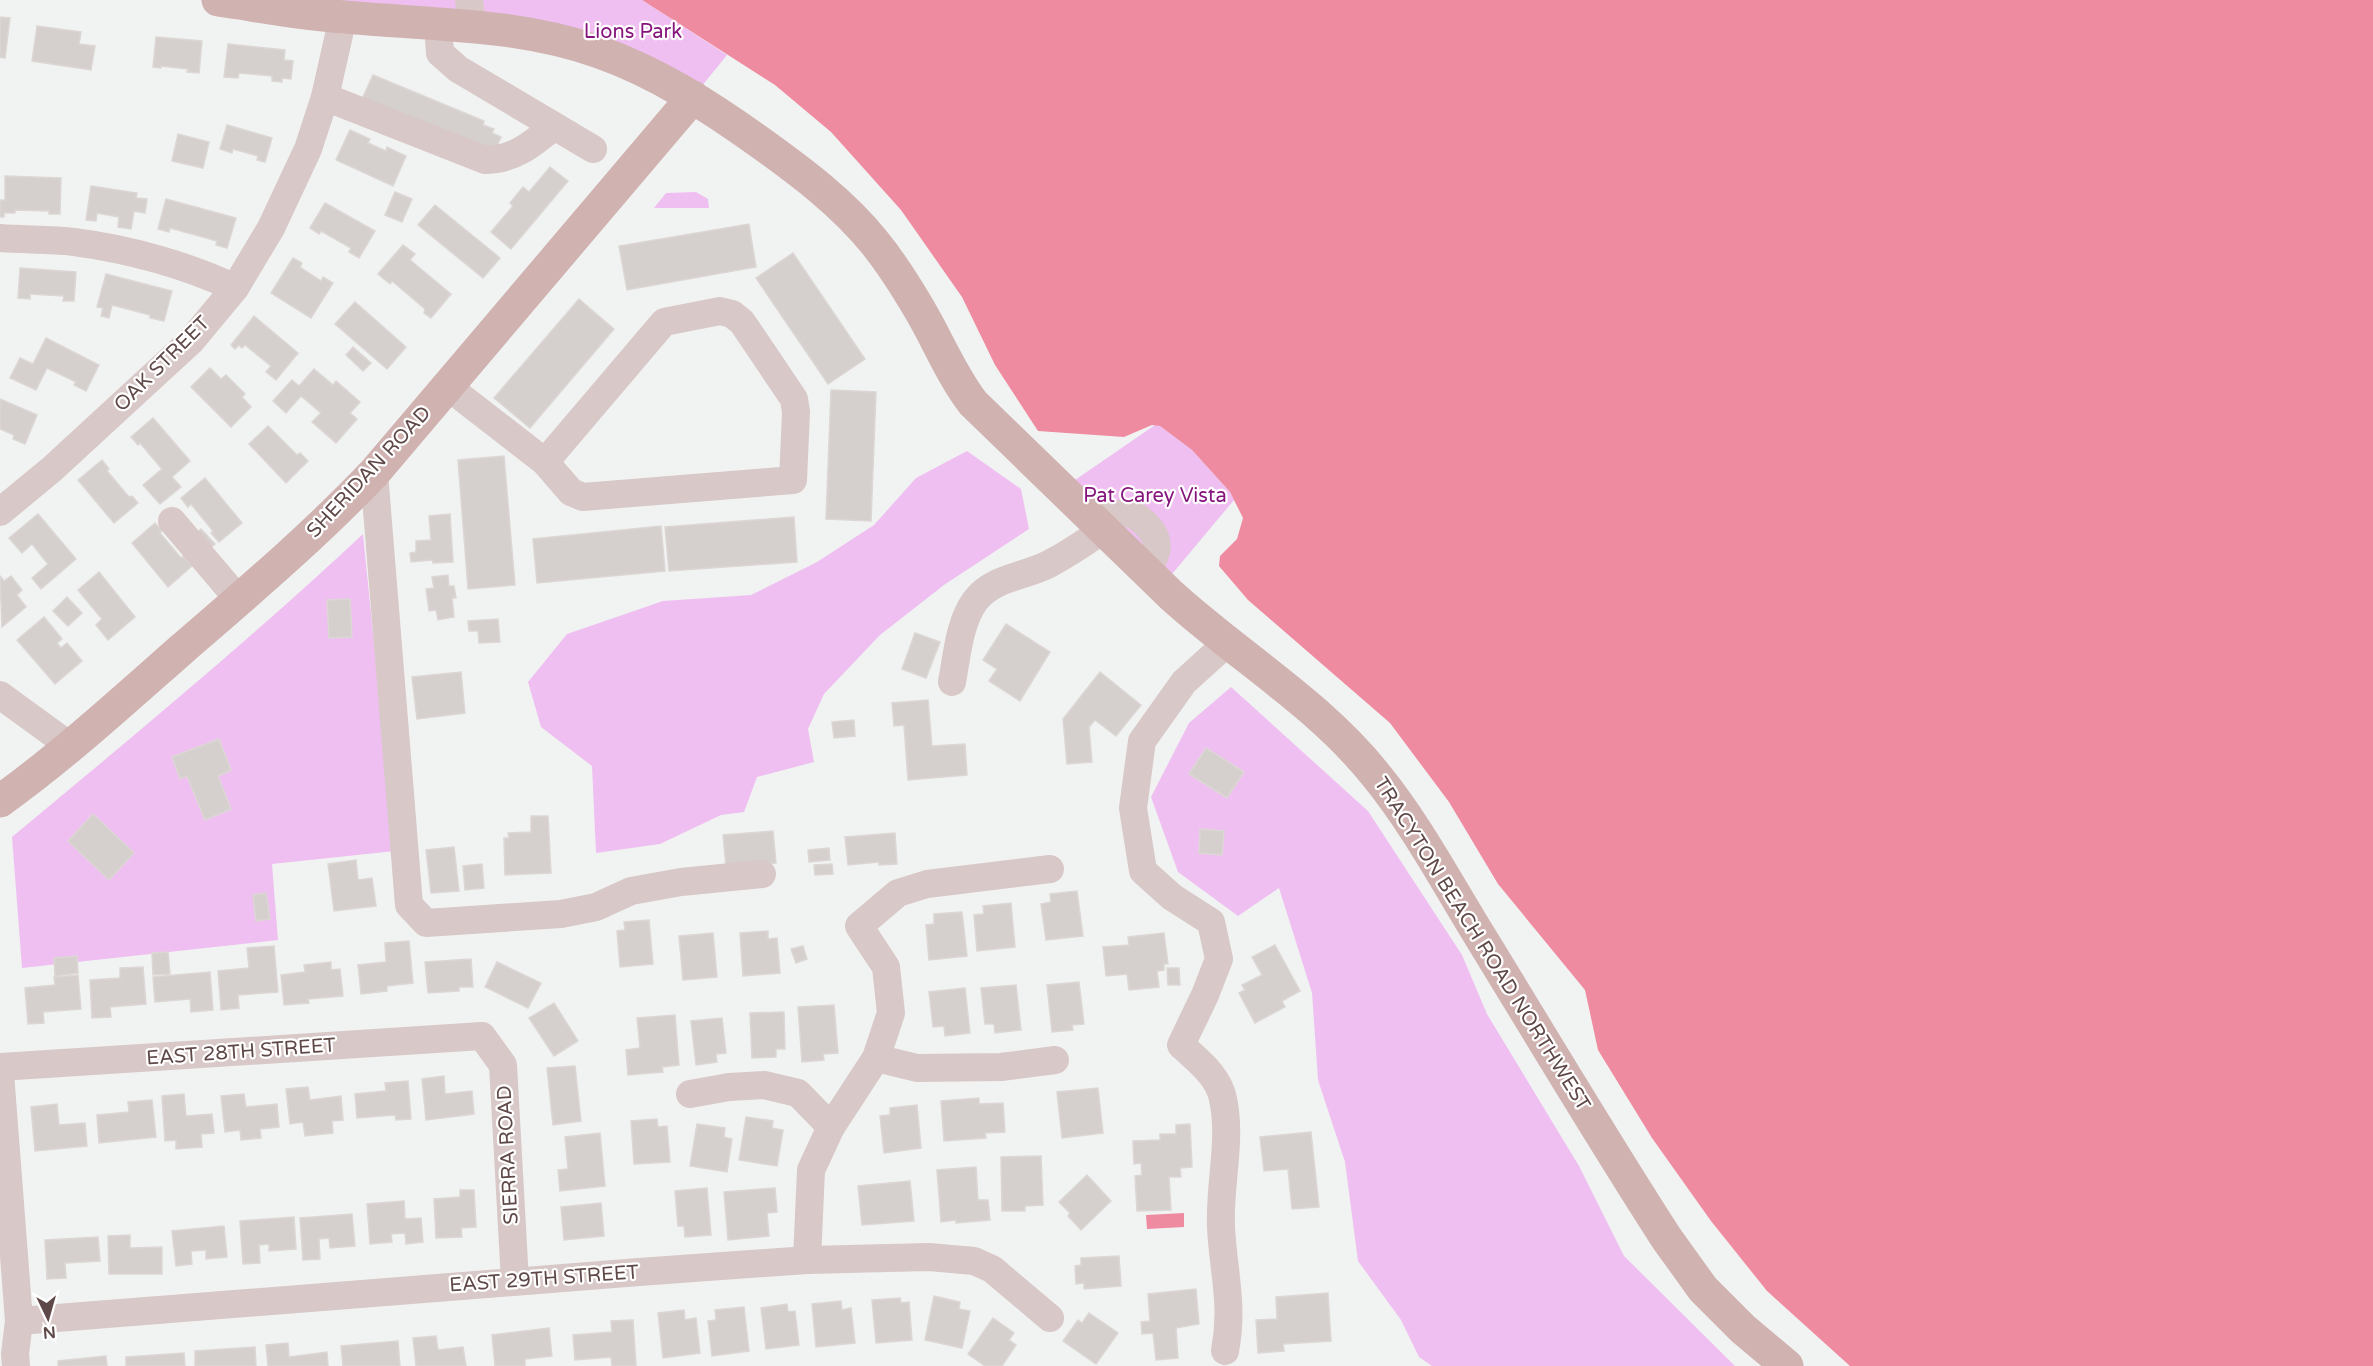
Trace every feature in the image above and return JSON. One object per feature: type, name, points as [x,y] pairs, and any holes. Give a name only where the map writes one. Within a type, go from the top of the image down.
[{"type":"main road","name":"TRACYTON BEACH ROAD NORTHWEST","points":[[218,0],[343,17],[438,23],[471,13],[534,35],[597,51],[648,72],[693,97],[788,162],[849,214],[875,243],[895,272],[921,313],[956,381],[973,403],[1197,619],[1322,719],[1351,746],[1375,774],[1437,866],[1667,1239],[1703,1289],[1743,1329],[1787,1366]]},
{"type":"main road","name":"SHERIDAN ROAD","points":[[0,801],[70,746],[322,526],[374,473],[693,97]]},
{"type":"street","name":"OAK STREET","points":[[0,512],[52,469],[191,341],[235,288],[276,218],[308,149],[326,97],[343,17]]},
{"type":"street","points":[[438,23],[440,53],[452,64],[593,149]]},
{"type":"street","points":[[326,97],[484,160],[499,160],[520,152],[554,126]]},
{"type":"street","points":[[0,238],[75,242],[142,256],[211,276],[235,288]]},
{"type":"street","points":[[447,386],[545,462],[571,492],[583,497],[793,480],[796,412],[794,399],[742,322],[732,314],[720,311],[671,320],[664,322],[545,462]]},
{"type":"street","points":[[374,473],[409,905],[426,924],[561,914],[596,907],[631,891],[681,882],[762,874]]},
{"type":"street","points":[[172,521],[239,600]]},
{"type":"street","points":[[952,682],[967,616],[981,595],[988,588],[1012,576],[1046,566],[1099,525]]},
{"type":"street","points":[[1225,1350],[1229,1308],[1221,1227],[1226,1140],[1223,1097],[1207,1068],[1181,1045],[1205,996],[1219,959],[1211,922],[1172,897],[1143,871],[1133,808],[1142,741],[1184,682],[1227,643]]},
{"type":"street","points":[[0,695],[70,746]]},
{"type":"street","points":[[807,1260],[811,1170],[831,1128],[876,1059],[891,1013],[886,967],[860,926],[898,893],[927,884],[1050,869]]},
{"type":"street","name":"EAST 28TH STREET","points":[[0,1067],[482,1036]]},
{"type":"street","name":"SIERRA ROAD","points":[[482,1036],[503,1065],[515,1281]]},
{"type":"street","points":[[876,1059],[917,1068],[1001,1067],[1055,1060]]},
{"type":"street","points":[[0,1073],[19,1321],[10,1358]]},
{"type":"street","points":[[690,1094],[729,1087],[764,1085],[787,1090],[798,1093],[831,1128]]},
{"type":"street","name":"EAST 29TH STREET","points":[[19,1321],[807,1260],[929,1257],[974,1261],[992,1269],[1050,1318]]},
{"type":"green space","name":"Lions Park","points":[[218,0],[642,0],[727,55],[693,97],[623,61]]},
{"type":"green space","points":[[696,192],[708,199],[709,208],[654,208],[666,193]]},
{"type":"green space","name":"Pat Carey Vista","points":[[1155,425],[1160,426],[1192,450],[1230,492],[1234,500],[1162,586],[1062,489]]},
{"type":"green space","points":[[967,451],[1021,489],[1029,529],[944,585],[880,635],[824,694],[808,729],[814,762],[757,777],[744,812],[721,815],[660,844],[596,853],[592,766],[541,727],[528,682],[567,634],[663,601],[751,595],[817,562],[874,525],[916,478]]},
{"type":"green space","points":[[363,534],[395,851],[272,864],[278,940],[22,968],[12,837],[146,726]]},
{"type":"green space","points":[[1231,687],[1368,811],[1462,955],[1487,1014],[1579,1166],[1624,1256],[1735,1366],[1432,1366],[1419,1357],[1401,1320],[1358,1261],[1345,1162],[1318,1080],[1312,993],[1279,888],[1238,916],[1178,872],[1151,797],[1189,723]]},
{"type":"shaded area","points":[[642,0],[2373,0],[2373,1366],[1850,1366],[1767,1291],[1711,1221],[1652,1138],[1598,1050],[1585,990],[1498,884],[1449,802],[1390,723],[1248,600],[1219,566],[1220,556],[1237,539],[1243,518],[1230,492],[1192,450],[1160,426],[1152,425],[1124,437],[1038,431],[995,365],[962,297],[901,210],[831,132],[775,85]]},
{"type":"shaded area","points":[[1184,1213],[1184,1227],[1147,1229],[1146,1215]]},
{"type":"building","points":[[0,17],[10,18],[5,58],[0,57]]},
{"type":"building","points":[[37,26],[81,32],[79,44],[95,46],[91,70],[32,61]]},
{"type":"building","points":[[156,37],[202,41],[199,73],[187,72],[188,69],[153,67]]},
{"type":"building","points":[[228,44],[285,50],[284,60],[293,61],[291,79],[282,78],[282,82],[272,81],[272,76],[239,73],[238,78],[224,77]]},
{"type":"building","points":[[373,75],[484,121],[483,125],[494,129],[492,133],[501,137],[494,153],[362,99]]},
{"type":"building","points":[[227,125],[272,138],[265,162],[257,160],[258,156],[233,149],[232,153],[220,149]]},
{"type":"building","points":[[350,130],[370,139],[368,143],[386,151],[387,147],[406,156],[393,186],[336,160]]},
{"type":"building","points":[[178,134],[209,142],[203,168],[172,161]]},
{"type":"building","points":[[550,167],[568,181],[511,249],[491,232],[513,206],[510,203],[523,187],[529,192]]},
{"type":"building","points":[[5,176],[61,178],[60,214],[49,214],[49,211],[15,210],[15,213],[4,213],[4,217],[0,217],[0,200],[5,200]]},
{"type":"building","points":[[91,186],[137,193],[136,198],[147,199],[145,213],[134,211],[131,229],[118,227],[119,217],[97,213],[96,221],[86,220]]},
{"type":"building","points":[[395,192],[412,199],[402,222],[385,215]]},
{"type":"building","points":[[166,199],[236,218],[227,248],[216,245],[217,241],[170,228],[169,232],[158,229]]},
{"type":"building","points":[[325,203],[375,231],[359,258],[349,252],[351,248],[321,231],[319,234],[310,228]]},
{"type":"building","points":[[435,205],[500,258],[483,278],[418,225]]},
{"type":"building","points":[[749,224],[756,267],[627,290],[619,246]]},
{"type":"building","points":[[403,245],[415,254],[410,260],[451,294],[431,318],[424,313],[425,309],[392,281],[390,284],[378,274]]},
{"type":"building","points":[[793,253],[865,359],[828,384],[756,278]]},
{"type":"building","points":[[293,258],[302,263],[300,267],[321,281],[323,277],[333,283],[311,318],[271,293]]},
{"type":"building","points":[[20,268],[76,272],[74,301],[63,301],[64,296],[30,294],[30,299],[18,298]]},
{"type":"building","points":[[106,274],[172,291],[164,321],[112,305],[109,318],[101,316],[103,308],[97,307]]},
{"type":"building","points":[[579,299],[614,329],[530,428],[494,398]]},
{"type":"building","points":[[355,302],[406,347],[387,369],[335,324]]},
{"type":"building","points":[[254,316],[298,353],[276,380],[266,372],[271,366],[245,345],[242,348],[239,345],[235,349],[231,345]]},
{"type":"building","points":[[46,338],[99,365],[86,391],[74,385],[76,382],[47,368],[36,390],[10,378],[20,358],[33,364]]},
{"type":"building","points":[[353,347],[371,363],[363,371],[346,355]]},
{"type":"building","points":[[210,368],[221,379],[226,375],[245,394],[242,397],[251,407],[231,427],[191,387]]},
{"type":"building","points":[[314,369],[333,385],[336,381],[360,402],[350,413],[357,419],[336,443],[312,422],[321,413],[301,396],[286,413],[273,401],[292,380],[299,386]]},
{"type":"building","points":[[831,390],[876,392],[871,521],[826,519]]},
{"type":"building","points":[[0,399],[37,415],[25,444],[13,439],[14,435],[0,429]]},
{"type":"building","points":[[153,418],[190,461],[172,477],[181,487],[160,504],[143,485],[162,469],[140,443],[138,445],[131,437]]},
{"type":"building","points":[[268,426],[297,455],[300,453],[308,461],[286,483],[249,444]]},
{"type":"building","points":[[504,456],[515,585],[468,589],[458,460]]},
{"type":"building","points":[[102,460],[109,469],[107,471],[129,497],[132,496],[138,503],[114,523],[78,480]]},
{"type":"building","points":[[205,478],[242,523],[219,542],[191,504],[188,507],[181,498]]},
{"type":"building","points":[[38,514],[76,559],[41,589],[32,578],[48,564],[32,544],[22,553],[9,538]]},
{"type":"building","points":[[450,514],[453,562],[433,563],[432,560],[411,562],[410,553],[416,552],[416,541],[431,540],[429,516]]},
{"type":"building","points":[[794,517],[797,562],[669,571],[665,527]]},
{"type":"building","points":[[155,523],[162,531],[160,533],[181,558],[183,556],[192,566],[168,587],[132,543]]},
{"type":"building","points":[[661,526],[665,571],[537,583],[533,539]]},
{"type":"building","points":[[201,529],[215,544],[207,551],[194,535]]},
{"type":"building","points":[[99,572],[135,617],[108,640],[96,625],[102,619],[78,590]]},
{"type":"building","points":[[448,575],[449,586],[454,586],[456,598],[452,598],[454,617],[438,620],[436,610],[429,611],[426,589],[434,588],[432,577]]},
{"type":"building","points":[[0,576],[4,581],[11,576],[22,590],[17,595],[26,607],[2,627]]},
{"type":"building","points":[[67,597],[82,613],[68,626],[53,611]]},
{"type":"building","points":[[350,599],[352,637],[329,638],[327,600]]},
{"type":"building","points":[[44,617],[62,639],[57,643],[61,648],[67,643],[82,661],[55,684],[17,640]]},
{"type":"building","points":[[498,619],[500,642],[479,643],[478,631],[469,631],[468,621]]},
{"type":"building","points":[[1006,624],[1050,652],[1020,701],[989,681],[997,669],[983,660]]},
{"type":"building","points":[[915,633],[940,642],[926,678],[902,669]]},
{"type":"building","points":[[461,672],[465,713],[417,719],[412,677]]},
{"type":"building","points":[[1100,672],[1141,705],[1116,736],[1095,720],[1089,727],[1092,762],[1067,764],[1063,719]]},
{"type":"building","points":[[928,700],[932,746],[965,744],[967,775],[908,780],[904,725],[894,726],[892,703]]},
{"type":"building","points":[[854,720],[855,736],[834,738],[832,722]]},
{"type":"building","points":[[219,739],[231,770],[218,776],[231,809],[205,820],[187,776],[180,779],[172,757]]},
{"type":"building","points":[[1206,748],[1244,772],[1227,798],[1189,774]]},
{"type":"building","points":[[93,814],[134,853],[109,880],[68,841]]},
{"type":"building","points":[[531,816],[548,816],[551,873],[505,875],[504,838],[509,838],[508,833],[531,832]]},
{"type":"building","points":[[1200,829],[1224,831],[1222,855],[1199,853]]},
{"type":"building","points":[[773,831],[776,863],[726,867],[723,835]]},
{"type":"building","points":[[895,833],[897,864],[879,865],[879,862],[848,865],[845,837]]},
{"type":"building","points":[[454,847],[459,891],[431,893],[426,850]]},
{"type":"building","points":[[829,848],[830,860],[809,862],[808,850]]},
{"type":"building","points":[[356,860],[358,880],[372,878],[376,906],[334,911],[328,864]]},
{"type":"building","points":[[482,864],[484,888],[465,890],[463,866]]},
{"type":"building","points":[[832,864],[833,874],[815,875],[814,865]]},
{"type":"building","points":[[1077,891],[1083,936],[1046,940],[1041,904],[1051,902],[1050,894]]},
{"type":"building","points":[[266,893],[270,919],[256,921],[253,895]]},
{"type":"building","points":[[1011,903],[1015,947],[977,951],[974,915],[984,914],[983,906]]},
{"type":"building","points":[[962,912],[967,956],[929,960],[926,925],[934,924],[934,914]]},
{"type":"building","points":[[649,920],[653,964],[620,967],[617,931],[625,930],[624,922]]},
{"type":"building","points":[[768,931],[768,939],[777,938],[780,973],[743,976],[740,933]]},
{"type":"building","points":[[713,933],[717,977],[683,980],[679,936]]},
{"type":"building","points":[[1164,933],[1168,964],[1164,964],[1164,970],[1157,971],[1159,987],[1129,990],[1127,974],[1106,976],[1103,947],[1129,945],[1128,937]]},
{"type":"building","points":[[409,941],[413,983],[387,986],[387,991],[361,994],[358,965],[386,962],[385,943]]},
{"type":"building","points":[[1275,945],[1300,991],[1282,1001],[1285,1007],[1255,1023],[1239,993],[1245,990],[1242,985],[1262,975],[1252,957]]},
{"type":"building","points":[[274,946],[278,992],[238,995],[239,1008],[221,1010],[218,971],[249,968],[247,948]]},
{"type":"building","points":[[803,946],[807,959],[796,963],[791,949]]},
{"type":"building","points":[[168,952],[170,974],[153,975],[152,953]]},
{"type":"building","points":[[77,956],[78,973],[55,976],[54,958]]},
{"type":"building","points":[[471,959],[473,987],[459,987],[459,991],[428,993],[425,962]]},
{"type":"building","points":[[331,962],[331,970],[340,969],[343,996],[308,999],[309,1003],[284,1005],[281,975],[305,972],[304,965]]},
{"type":"building","points":[[497,962],[541,983],[528,1008],[485,987]]},
{"type":"building","points":[[143,967],[146,1004],[110,1007],[111,1017],[92,1018],[90,980],[120,978],[120,968]]},
{"type":"building","points":[[1167,968],[1179,968],[1180,985],[1168,985]]},
{"type":"building","points":[[210,972],[213,1010],[191,1012],[190,999],[155,1002],[153,977]]},
{"type":"building","points":[[78,975],[81,1009],[43,1012],[44,1023],[28,1024],[25,988],[55,985],[54,977]]},
{"type":"building","points":[[1079,982],[1084,1024],[1072,1025],[1073,1030],[1052,1032],[1047,985]]},
{"type":"building","points":[[1016,985],[1021,1030],[995,1033],[994,1024],[985,1024],[981,988]]},
{"type":"building","points":[[965,988],[970,1033],[945,1036],[944,1026],[933,1027],[929,992]]},
{"type":"building","points":[[554,1003],[578,1041],[554,1056],[529,1018]]},
{"type":"building","points":[[834,1005],[838,1053],[823,1054],[824,1060],[802,1062],[798,1007]]},
{"type":"building","points":[[784,1012],[785,1049],[776,1049],[776,1057],[752,1058],[750,1013]]},
{"type":"building","points":[[675,1015],[679,1065],[662,1067],[663,1072],[628,1075],[626,1050],[640,1048],[637,1018]]},
{"type":"building","points":[[722,1018],[726,1053],[716,1054],[717,1062],[696,1065],[691,1021]]},
{"type":"building","points":[[575,1066],[581,1121],[553,1125],[547,1068]]},
{"type":"building","points":[[444,1076],[445,1094],[472,1091],[474,1114],[426,1120],[422,1079]]},
{"type":"building","points":[[408,1081],[411,1119],[396,1120],[395,1115],[357,1118],[355,1094],[386,1091],[385,1083]]},
{"type":"building","points":[[308,1087],[310,1100],[341,1096],[343,1120],[332,1121],[333,1133],[305,1136],[303,1122],[290,1124],[286,1089]]},
{"type":"building","points":[[1098,1088],[1103,1133],[1062,1138],[1057,1092]]},
{"type":"building","points":[[184,1094],[186,1116],[212,1114],[214,1133],[201,1134],[202,1147],[176,1149],[176,1140],[165,1141],[162,1096]]},
{"type":"building","points":[[244,1094],[246,1107],[277,1104],[279,1127],[260,1129],[261,1138],[241,1140],[240,1130],[225,1132],[221,1096]]},
{"type":"building","points":[[979,1098],[979,1104],[1003,1103],[1005,1132],[985,1133],[986,1138],[944,1141],[941,1101]]},
{"type":"building","points":[[152,1100],[156,1137],[99,1143],[97,1115],[129,1112],[128,1102]]},
{"type":"building","points":[[57,1104],[59,1125],[85,1123],[87,1146],[35,1151],[31,1107]]},
{"type":"building","points":[[917,1105],[921,1148],[884,1153],[880,1116],[890,1115],[890,1108]]},
{"type":"building","points":[[746,1117],[773,1121],[772,1128],[783,1130],[777,1166],[739,1160]]},
{"type":"building","points":[[657,1119],[658,1127],[667,1126],[670,1162],[634,1164],[631,1121]]},
{"type":"building","points":[[697,1124],[725,1128],[724,1137],[732,1139],[727,1172],[690,1166]]},
{"type":"building","points":[[1190,1124],[1192,1167],[1180,1168],[1181,1177],[1169,1177],[1171,1210],[1137,1211],[1135,1176],[1142,1175],[1141,1163],[1134,1164],[1133,1141],[1160,1140],[1160,1134],[1176,1134],[1176,1125]]},
{"type":"building","points":[[1311,1132],[1319,1207],[1292,1209],[1288,1169],[1264,1171],[1260,1137]]},
{"type":"building","points":[[600,1133],[605,1186],[560,1191],[558,1170],[568,1169],[565,1137]]},
{"type":"building","points":[[1041,1156],[1043,1205],[1025,1206],[1025,1211],[1002,1211],[1001,1157]]},
{"type":"building","points":[[976,1167],[978,1200],[988,1200],[990,1220],[941,1222],[937,1170]]},
{"type":"building","points":[[1087,1175],[1111,1201],[1081,1230],[1068,1216],[1070,1213],[1059,1202]]},
{"type":"building","points":[[910,1181],[914,1221],[862,1225],[858,1186]]},
{"type":"building","points":[[707,1188],[711,1235],[685,1237],[684,1226],[678,1226],[675,1191]]},
{"type":"building","points":[[775,1188],[777,1212],[767,1213],[769,1236],[728,1240],[724,1192]]},
{"type":"building","points":[[460,1190],[474,1190],[476,1227],[461,1228],[462,1237],[436,1238],[434,1199],[460,1197]]},
{"type":"building","points":[[404,1201],[405,1219],[421,1218],[423,1242],[406,1244],[405,1233],[391,1234],[392,1242],[370,1244],[367,1204]]},
{"type":"building","points":[[601,1203],[604,1236],[564,1240],[561,1207]]},
{"type":"building","points":[[352,1214],[355,1246],[330,1248],[329,1238],[319,1239],[320,1259],[303,1260],[300,1218]]},
{"type":"building","points":[[294,1217],[296,1249],[269,1251],[269,1244],[259,1245],[260,1263],[243,1264],[240,1221]]},
{"type":"building","points":[[224,1226],[227,1257],[206,1259],[206,1250],[191,1251],[192,1264],[176,1266],[172,1231]]},
{"type":"building","points":[[130,1235],[130,1248],[162,1247],[162,1274],[109,1274],[108,1236]]},
{"type":"building","points":[[98,1237],[100,1261],[65,1263],[66,1278],[47,1279],[45,1240]]},
{"type":"building","points":[[1119,1256],[1121,1286],[1084,1289],[1084,1283],[1076,1284],[1075,1266],[1081,1265],[1081,1258]]},
{"type":"building","points":[[1196,1289],[1199,1324],[1176,1328],[1178,1358],[1156,1360],[1153,1333],[1142,1334],[1141,1322],[1150,1321],[1148,1294]]},
{"type":"building","points":[[1328,1293],[1331,1341],[1283,1344],[1284,1351],[1258,1353],[1256,1320],[1277,1319],[1276,1297]]},
{"type":"building","points":[[934,1296],[960,1302],[959,1309],[970,1311],[962,1348],[925,1340]]},
{"type":"building","points":[[900,1298],[901,1303],[909,1302],[912,1340],[876,1343],[872,1300]]},
{"type":"building","points":[[841,1301],[842,1310],[851,1308],[855,1343],[816,1347],[812,1304]]},
{"type":"building","points":[[787,1304],[788,1312],[795,1311],[799,1345],[766,1349],[761,1308]]},
{"type":"building","points":[[744,1307],[749,1351],[712,1356],[708,1321],[716,1320],[715,1310]]},
{"type":"building","points":[[684,1310],[685,1320],[696,1318],[700,1353],[663,1358],[658,1313]]},
{"type":"building","points":[[1089,1313],[1118,1333],[1096,1364],[1063,1341],[1078,1320],[1082,1323]]},
{"type":"building","points":[[993,1318],[1014,1333],[1009,1340],[1016,1345],[1002,1366],[985,1366],[968,1354]]},
{"type":"building","points":[[633,1320],[636,1366],[612,1366],[611,1357],[575,1360],[573,1335],[612,1332],[611,1321]]},
{"type":"building","points":[[549,1328],[552,1356],[525,1359],[525,1366],[495,1366],[492,1335]]},
{"type":"building","points":[[436,1336],[438,1350],[463,1347],[466,1366],[416,1366],[413,1338]]},
{"type":"building","points":[[398,1341],[400,1366],[343,1366],[341,1346]]},
{"type":"building","points":[[288,1343],[289,1357],[327,1352],[328,1366],[268,1366],[266,1345]]},
{"type":"building","points":[[255,1347],[256,1366],[195,1366],[195,1351]]},
{"type":"building","points":[[184,1353],[185,1366],[126,1366],[126,1357]]},
{"type":"building","points":[[106,1356],[107,1366],[58,1366],[58,1361]]}]
